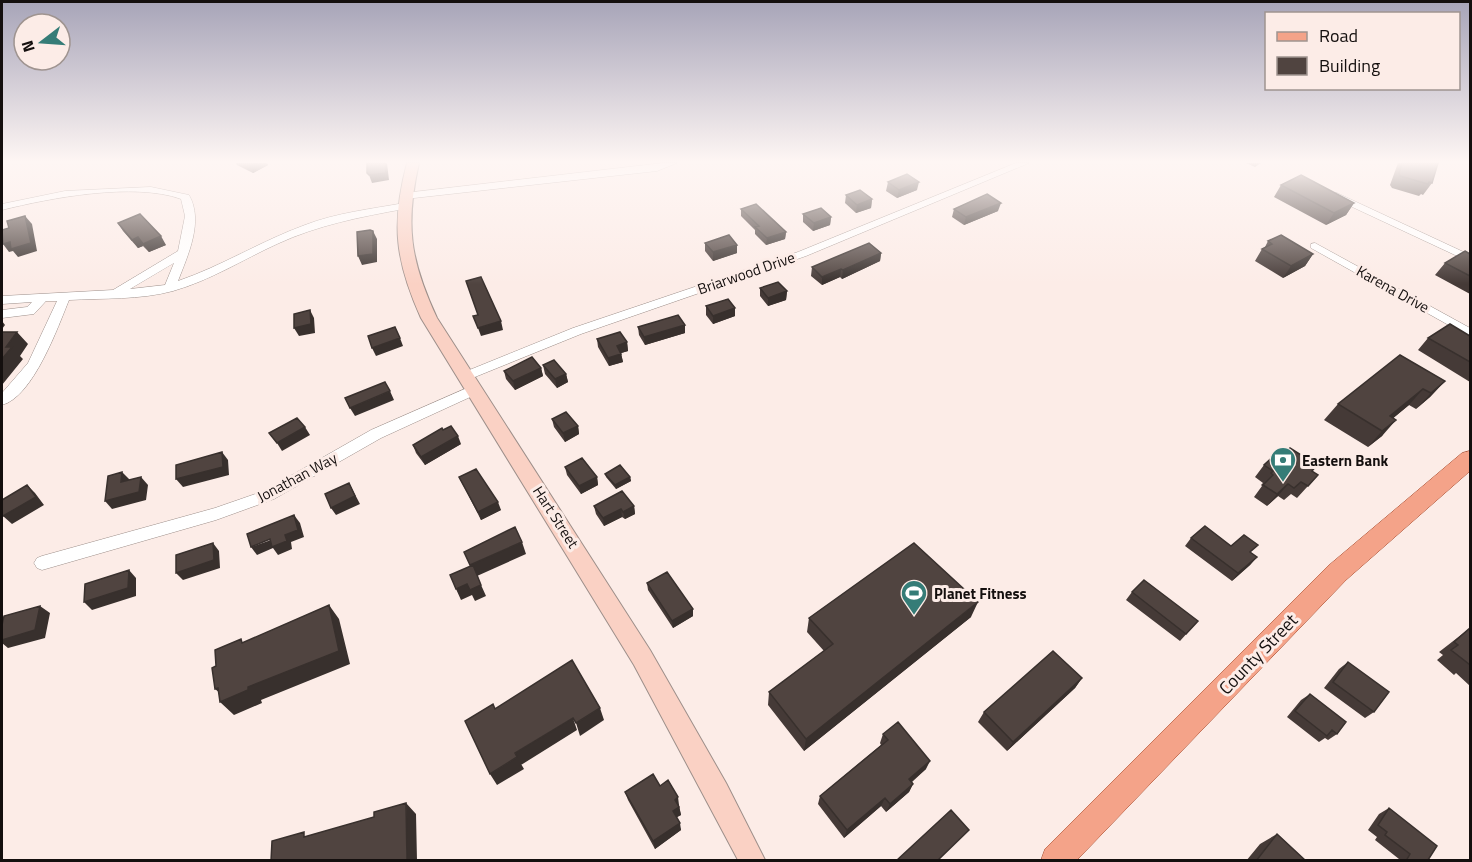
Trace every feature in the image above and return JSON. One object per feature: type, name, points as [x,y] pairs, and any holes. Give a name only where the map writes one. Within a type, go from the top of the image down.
[{"type":"main road","name":"County Street","points":[[1056,861],[1337,573],[1470,459]]},
{"type":"street","points":[[2,207],[19,203]]},
{"type":"street","points":[[170,288],[189,225],[187,203]]},
{"type":"street","points":[[2,300],[115,294],[170,288],[211,274],[272,242],[311,226],[395,203]]},
{"type":"street","name":"Hart Street","points":[[404,203],[405,238],[421,302],[624,625],[683,728],[752,861]]},
{"type":"street","name":"Briarwood Drive","points":[[470,383],[584,328],[802,254],[926,203]]},
{"type":"street","points":[[1352,203],[1470,259]]},
{"type":"street","name":"Karena Drive","points":[[1315,246],[1470,333]]},
{"type":"street","points":[[115,294],[182,253]]},
{"type":"street","points":[[2,400],[23,383],[33,369],[64,297]]},
{"type":"street","points":[[2,314],[30,311],[42,298]]},
{"type":"street","name":"Jonathan Way","points":[[42,563],[216,514],[269,495],[470,383]]},
{"type":"building","points":[[967,203],[1000,203],[966,217],[954,209]]},
{"type":"building","points":[[1316,203],[1354,203],[1334,213]]},
{"type":"building","points":[[756,204],[786,232],[767,238],[755,227],[759,226],[741,209]]},
{"type":"building","points":[[821,208],[831,217],[814,223],[803,214]]},
{"type":"building","points":[[140,214],[161,236],[143,244],[138,237],[132,240],[118,223]]},
{"type":"building","points":[[25,216],[31,243],[11,249],[10,242],[3,244],[2,230],[9,228],[7,221]]},
{"type":"building","points":[[373,231],[373,254],[358,256],[357,232]]},
{"type":"building","points":[[729,235],[737,245],[713,252],[705,243]]},
{"type":"building","points":[[1281,235],[1313,254],[1291,266],[1262,249],[1272,244],[1268,241]]},
{"type":"building","points":[[869,243],[881,253],[822,277],[812,267]]},
{"type":"building","points":[[1465,251],[1470,254],[1470,276],[1445,263]]},
{"type":"building","points":[[481,277],[501,321],[478,328],[473,316],[478,315],[466,281]]},
{"type":"building","points":[[778,282],[787,291],[768,298],[760,288]]},
{"type":"building","points":[[728,299],[735,308],[713,316],[706,306]]},
{"type":"building","points":[[310,310],[311,324],[294,328],[294,314]]},
{"type":"building","points":[[678,315],[685,325],[644,337],[638,327]]},
{"type":"building","points":[[1450,324],[1470,336],[1470,362],[1428,338]]},
{"type":"building","points":[[395,327],[400,338],[372,348],[368,336]]},
{"type":"building","points":[[2,332],[17,332],[6,347],[12,347],[2,359]]},
{"type":"building","points":[[620,332],[627,342],[617,346],[621,354],[608,358],[597,339]]},
{"type":"building","points":[[1400,355],[1445,381],[1431,393],[1423,389],[1390,416],[1396,420],[1382,431],[1338,404]]},
{"type":"building","points":[[532,357],[541,368],[513,381],[504,371]]},
{"type":"building","points":[[554,360],[566,374],[555,379],[543,365]]},
{"type":"building","points":[[385,382],[390,391],[350,408],[345,398]]},
{"type":"building","points":[[566,412],[578,426],[563,433],[552,419]]},
{"type":"building","points":[[297,418],[305,427],[277,443],[269,433]]},
{"type":"building","points":[[451,426],[458,436],[421,457],[413,445],[442,428],[443,430]]},
{"type":"building","points":[[1282,448],[1287,451],[1290,448],[1317,465],[1312,471],[1318,475],[1308,486],[1301,482],[1294,488],[1288,484],[1277,494],[1263,485],[1273,475],[1271,473],[1273,471],[1264,465]]},
{"type":"building","points":[[222,452],[223,467],[176,479],[176,465]]},
{"type":"building","points":[[582,458],[597,477],[579,486],[565,467]]},
{"type":"building","points":[[620,465],[630,477],[615,485],[605,474]]},
{"type":"building","points":[[476,469],[498,502],[478,512],[459,477]]},
{"type":"building","points":[[122,472],[121,482],[141,477],[139,492],[105,501],[108,476]]},
{"type":"building","points":[[349,483],[355,496],[331,508],[325,494]]},
{"type":"building","points":[[27,485],[36,497],[3,516],[2,500]]},
{"type":"building","points":[[622,491],[634,506],[623,512],[621,509],[603,518],[594,506]]},
{"type":"building","points":[[294,515],[298,530],[285,535],[287,541],[272,547],[270,539],[251,547],[247,534]]},
{"type":"building","points":[[1205,526],[1231,546],[1244,535],[1258,545],[1250,552],[1257,557],[1238,573],[1191,538]]},
{"type":"building","points":[[515,527],[522,542],[470,565],[464,552]]},
{"type":"building","points":[[213,543],[214,560],[176,573],[176,555]]},
{"type":"building","points":[[914,543],[978,602],[806,739],[769,692],[833,644],[809,618]]},
{"type":"building","points":[[473,565],[481,585],[470,590],[467,584],[456,589],[450,575]]},
{"type":"building","points":[[129,570],[128,588],[84,602],[85,584]]},
{"type":"building","points":[[667,572],[693,609],[672,621],[647,583]]},
{"type":"building","points":[[1144,580],[1198,621],[1186,634],[1132,592]]},
{"type":"building","points":[[329,605],[339,651],[248,687],[248,690],[220,702],[218,688],[215,689],[212,668],[216,666],[215,650],[241,639],[242,643]]},
{"type":"building","points":[[40,606],[35,630],[2,640],[4,616]]},
{"type":"building","points":[[1470,628],[1469,664],[1451,650],[1458,645],[1454,642]]},
{"type":"building","points":[[1053,651],[1082,678],[1013,742],[984,712]]},
{"type":"building","points":[[572,660],[600,708],[576,723],[573,718],[515,753],[517,757],[490,774],[465,721],[493,704],[495,709]]},
{"type":"building","points":[[1348,662],[1389,692],[1374,712],[1333,682]]},
{"type":"building","points":[[1310,694],[1346,722],[1337,734],[1332,730],[1327,736],[1295,711]]},
{"type":"building","points":[[898,722],[930,761],[909,779],[913,784],[890,804],[885,798],[847,830],[820,796],[888,740],[883,734]]},
{"type":"building","points":[[653,774],[660,786],[668,780],[678,797],[675,800],[679,807],[673,811],[680,823],[653,841],[625,792]]},
{"type":"building","points":[[406,803],[407,861],[271,861],[272,841],[304,832],[304,837],[374,817],[374,812]]},
{"type":"building","points":[[1389,808],[1437,846],[1429,861],[1406,861],[1410,854],[1385,835],[1387,832],[1378,825]]},
{"type":"building","points":[[951,810],[969,830],[937,861],[896,861]]},
{"type":"building","points":[[1277,834],[1306,861],[1256,861]]},
{"type":"place","name":"Eastern Bank","points":[[1283,483]]},
{"type":"place","name":"Planet Fitness","points":[[914,616]]}]
